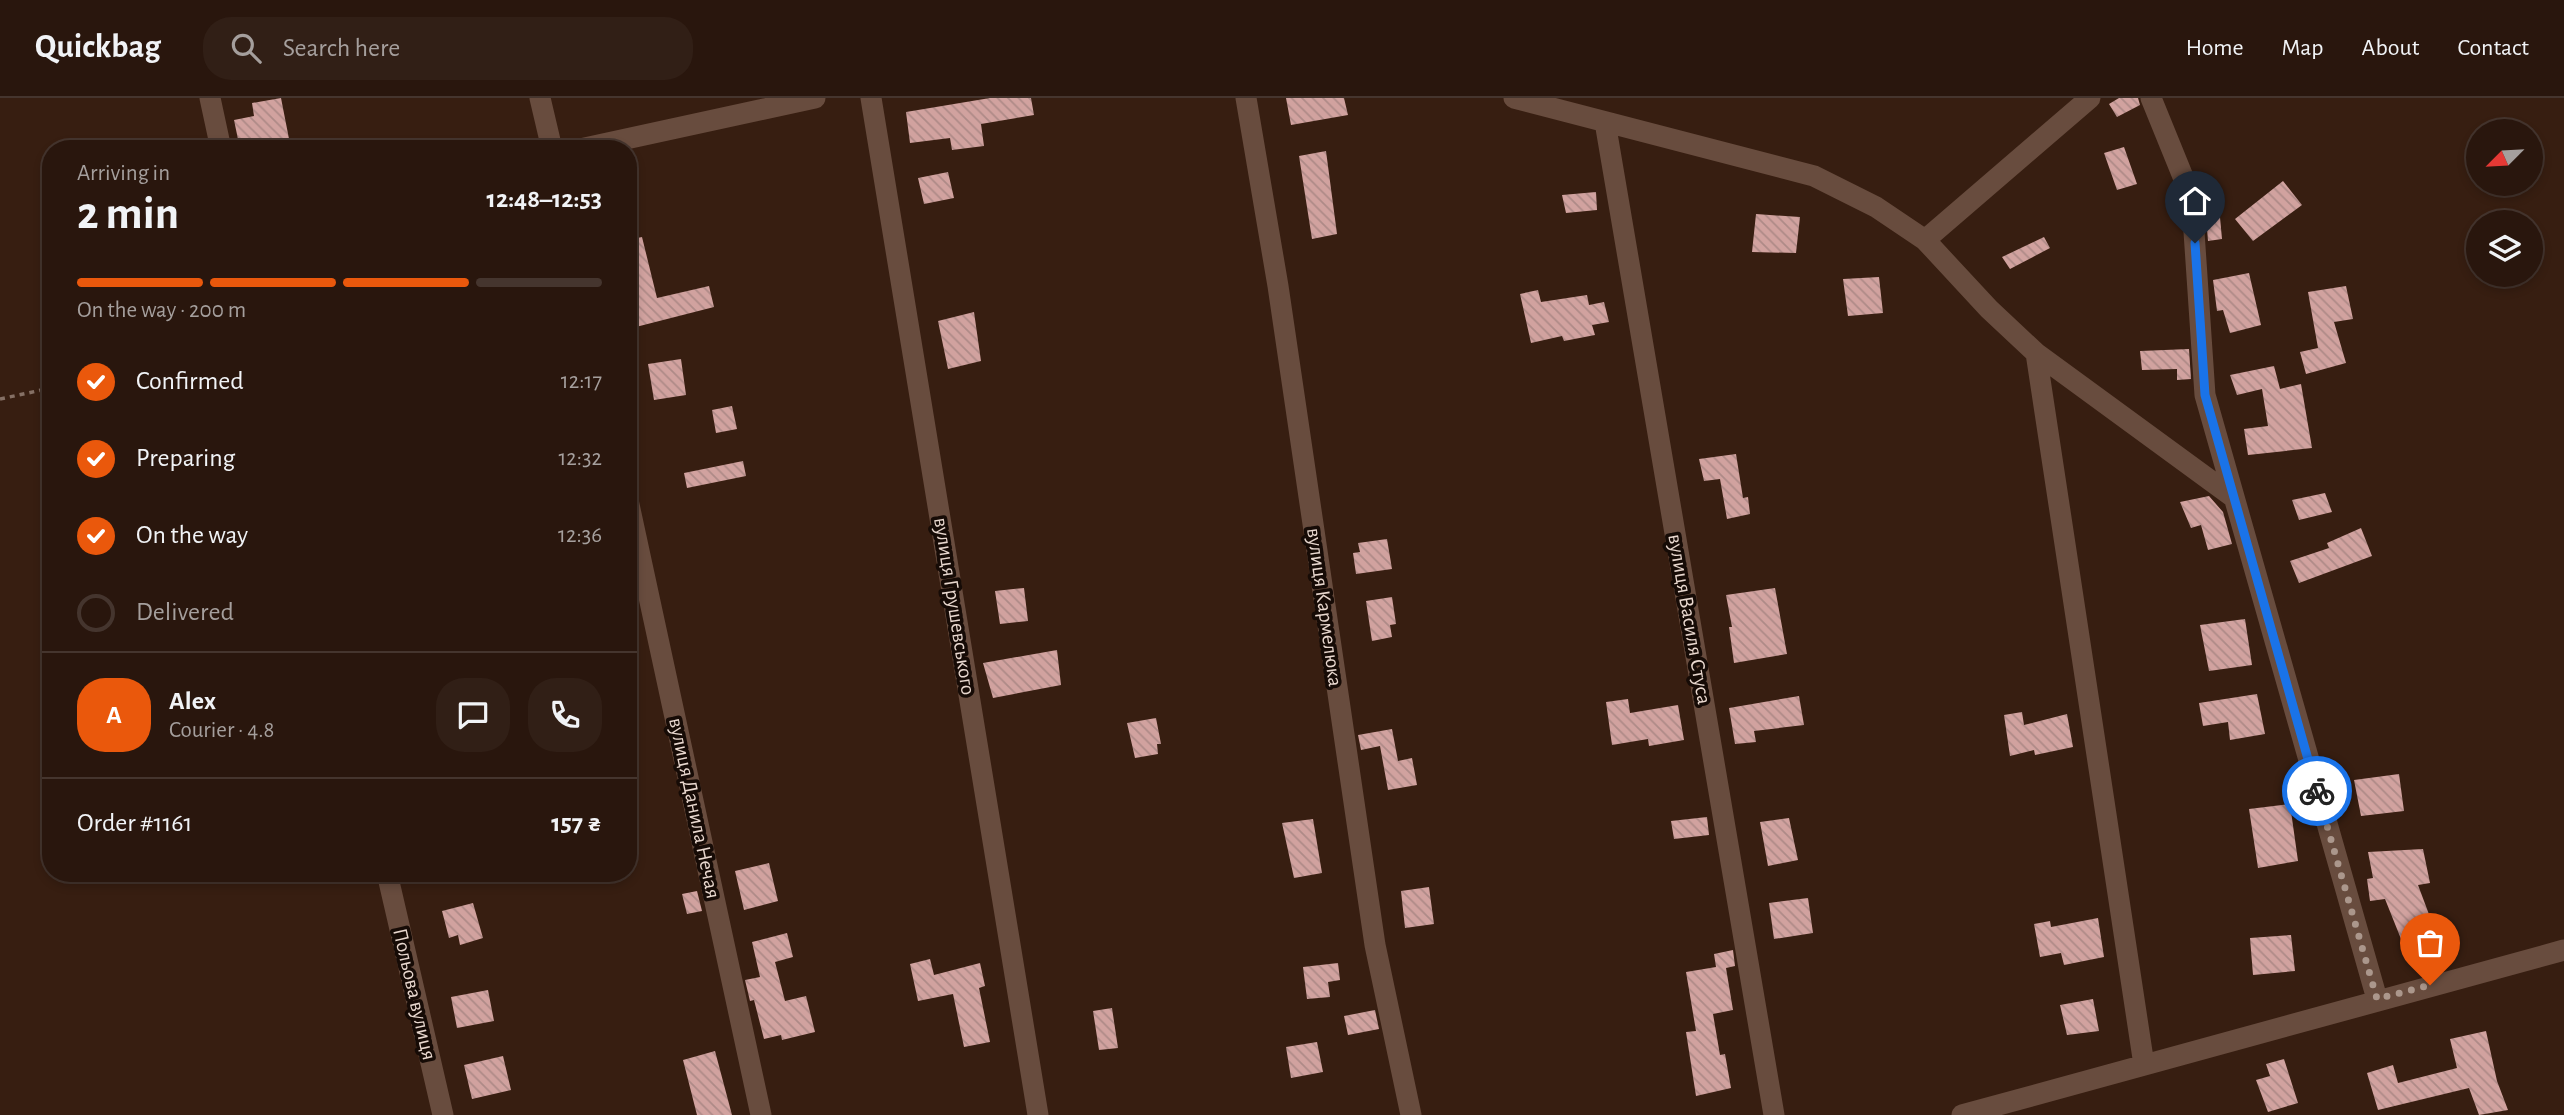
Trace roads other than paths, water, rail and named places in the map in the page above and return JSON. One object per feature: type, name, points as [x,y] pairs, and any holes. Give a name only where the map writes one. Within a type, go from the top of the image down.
[{"type":"street","points":[[210,98],[219,140]]},
{"type":"street","points":[[540,98],[550,140]]},
{"type":"street","points":[[621,140],[814,98]]},
{"type":"street","name":"вулиця Грушевського","points":[[871,98],[1038,1115]]},
{"type":"street","name":"вулиця Кармелюка","points":[[1247,98],[1280,300],[1375,946],[1411,1115]]},
{"type":"street","points":[[1514,98],[1814,176],[1876,207],[1925,240],[1989,309],[2036,353],[2233,497]]},
{"type":"street","points":[[1925,240],[2091,98]]},
{"type":"street","points":[[2151,98],[2188,189],[2193,217],[2205,395],[2377,999]]},
{"type":"street","name":"вулиця Василя Стуса","points":[[1605,122],[1774,1115]]},
{"type":"street","points":[[2036,353],[2144,1065]]},
{"type":"street","name":"вулиця Данила Нечая","points":[[637,542],[761,1115]]},
{"type":"street","name":"Польова вулиця","points":[[389,882],[443,1115]]},
{"type":"street","points":[[1962,1115],[2377,999],[2564,950]]}]
